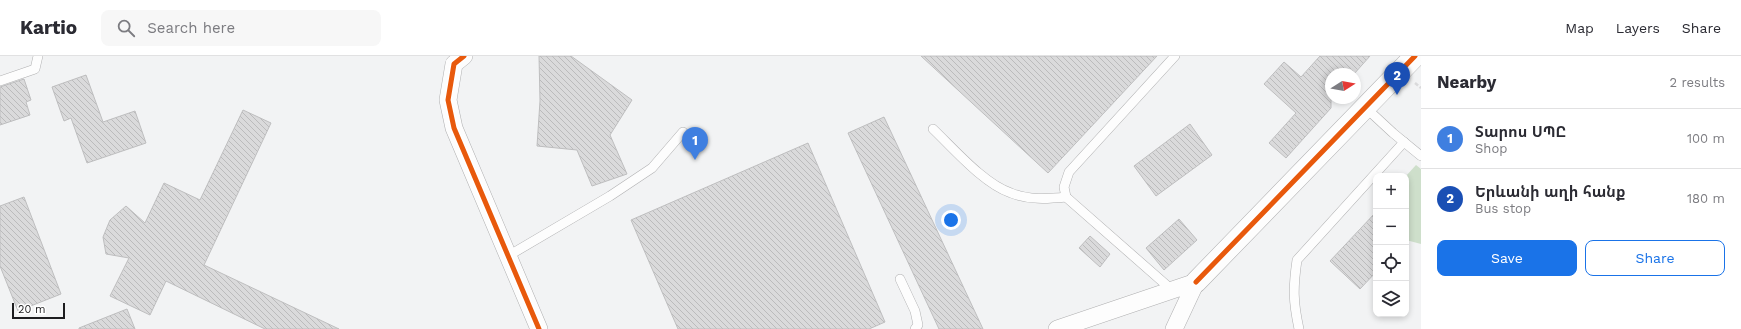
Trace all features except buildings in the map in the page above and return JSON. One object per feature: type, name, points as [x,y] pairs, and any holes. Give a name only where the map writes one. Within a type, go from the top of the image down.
[{"type":"street","points":[[464,56],[454,64],[448,100],[454,128],[539,329]]},
{"type":"street","points":[[1174,329],[1196,282],[1415,56]]},
{"type":"street","points":[[1057,329],[1196,282]]},
{"type":"lane","points":[[0,81],[35,70],[38,56]]},
{"type":"lane","points":[[1172,290],[1066,197],[1064,187],[1069,172],[1175,56]]},
{"type":"lane","points":[[1366,108],[1421,156]]},
{"type":"lane","points":[[933,129],[991,184],[1010,193],[1028,198],[1066,197]]},
{"type":"lane","points":[[508,256],[610,196],[652,168],[683,132]]},
{"type":"lane","points":[[1299,329],[1293,303],[1293,284],[1297,260],[1404,142]]},
{"type":"lane","points":[[900,279],[915,311],[918,324],[915,329]]},
{"type":"green space","points":[[1416,165],[1421,169],[1421,244],[1409,241],[1409,173]]},
{"type":"cycle path","points":[[464,56],[454,64],[448,100],[454,128],[539,329]]},
{"type":"cycle path","points":[[1196,282],[1415,56]]},
{"type":"place","name":"Երևանի աղի հանք","points":[[1397,95]]},
{"type":"place","name":"Տարոս ՍՊԸ","points":[[695,160]]}]
